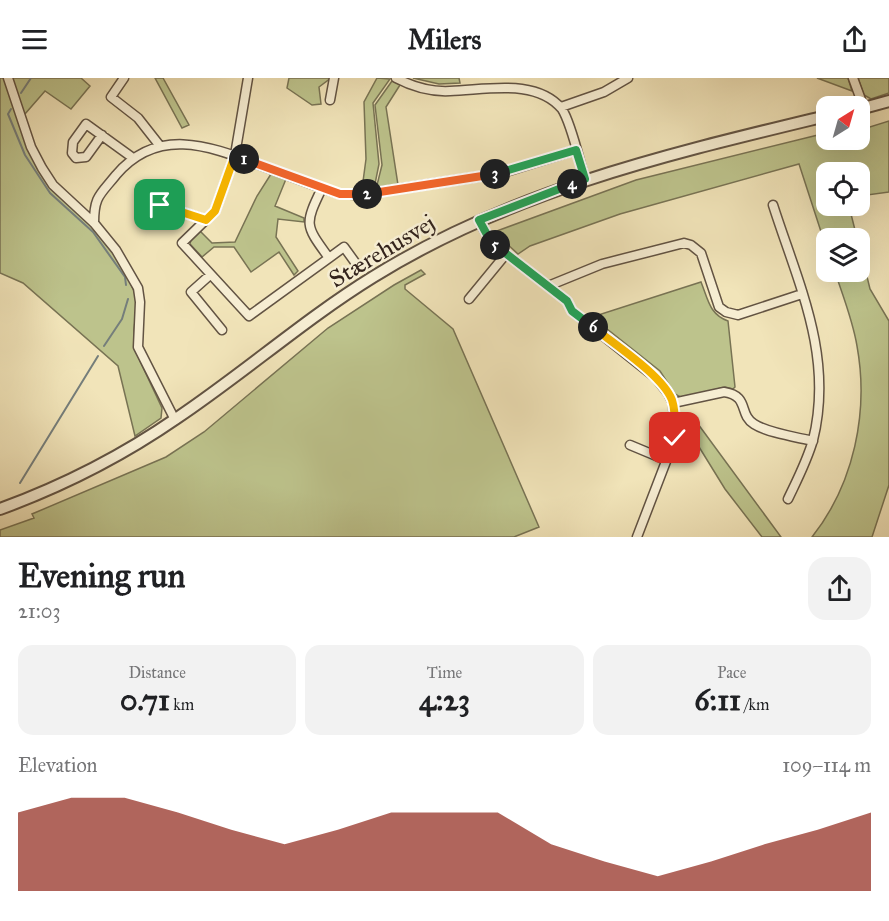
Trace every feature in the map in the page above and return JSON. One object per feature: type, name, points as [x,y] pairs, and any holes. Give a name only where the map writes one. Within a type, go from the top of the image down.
[{"type":"street","points":[[8,78],[31,147],[42,168],[53,185],[94,223],[120,257],[138,288],[140,302],[138,347],[176,420]]},
{"type":"street","points":[[124,78],[111,97],[138,118],[160,146]]},
{"type":"street","points":[[248,78],[235,155],[215,211],[183,243],[249,316],[344,247],[357,265]]},
{"type":"street","points":[[330,100],[334,78]]},
{"type":"street","points":[[396,78],[434,91],[451,91],[516,80],[538,89],[550,96],[561,107],[585,179]]},
{"type":"street","points":[[561,107],[604,92],[628,78]]},
{"type":"street","points":[[853,78],[858,96]]},
{"type":"street","points":[[870,106],[889,100]]},
{"type":"street","name":"Stærehusvej","points":[[0,509],[68,481],[110,460],[176,420],[373,277],[479,220],[585,179],[749,134],[816,118]]},
{"type":"street","points":[[102,135],[134,158]]},
{"type":"street","points":[[94,223],[96,200],[120,171],[134,158],[150,148],[160,146],[184,143],[235,155],[340,194],[359,195],[502,173],[576,150]]},
{"type":"street","points":[[322,188],[311,212],[310,231],[328,258]]},
{"type":"street","points":[[150,194],[160,205],[206,220]]},
{"type":"street","points":[[75,205],[96,200]]},
{"type":"street","points":[[773,205],[811,322],[819,366],[813,441],[788,499]]},
{"type":"street","points":[[479,220],[491,242],[567,301],[572,311],[656,378],[673,403],[675,438],[637,537]]},
{"type":"street","points":[[548,286],[602,264],[684,243],[691,245],[700,253],[719,307],[726,312],[738,315],[802,294]]},
{"type":"street","points":[[469,299],[506,254]]},
{"type":"street","points":[[210,275],[191,292],[222,330]]},
{"type":"street","points":[[673,403],[724,392],[731,393],[742,401],[746,415],[754,424],[813,441]]},
{"type":"street","points":[[630,445],[666,460]]},
{"type":"green space","points":[[0,78],[81,78],[90,86],[71,109],[45,91],[18,122],[37,168],[52,190],[94,228],[120,260],[134,291],[137,303],[135,344],[140,361],[162,408],[161,418],[135,436],[118,366],[23,283],[0,273]]},
{"type":"green space","points":[[155,78],[163,78],[189,125],[182,128]]},
{"type":"green space","points":[[289,78],[331,78],[319,87],[321,104],[312,105],[287,88]]},
{"type":"green space","points":[[377,78],[390,79],[373,103],[379,164],[374,189],[362,189],[366,159],[364,102]]},
{"type":"green space","points":[[413,78],[459,78],[460,83],[439,84]]},
{"type":"green space","points":[[817,78],[848,78],[852,91]]},
{"type":"green space","points":[[858,78],[889,78],[889,93],[871,99],[870,96],[864,95]]},
{"type":"green space","points":[[392,81],[400,85],[386,107],[398,185],[376,189],[382,165],[375,105]]},
{"type":"green space","points":[[889,121],[889,192],[870,195],[870,162],[816,162],[816,216],[852,216],[854,228],[820,228],[799,164],[620,214],[530,246],[518,254],[494,232],[636,180],[816,135],[816,150],[870,150],[870,127]]},
{"type":"green space","points":[[271,174],[286,179],[275,206],[304,218],[304,222],[278,219],[276,237],[298,271],[294,275],[279,252],[251,272],[234,247],[214,247],[202,257],[190,244],[191,239],[200,231],[212,243],[235,242],[257,196]]},
{"type":"green space","points":[[421,270],[425,274],[405,285],[405,289],[453,329],[539,527],[514,537],[0,537],[0,530],[34,518],[32,514],[166,457],[204,432],[328,328]]},
{"type":"green space","points":[[701,282],[713,310],[728,321],[735,387],[733,389],[725,387],[682,398],[675,394],[660,371],[592,317]]},
{"type":"green space","points":[[838,282],[868,282],[889,321],[889,485],[872,537],[812,537],[838,494],[855,446],[861,396],[857,346]]},
{"type":"green space","points":[[683,421],[698,424],[781,537],[762,537],[725,489]]},
{"type":"waterway","points":[[21,93],[31,78]]},
{"type":"waterway","points":[[11,109],[8,114],[25,155],[50,193],[93,232],[125,277],[126,285]]},
{"type":"waterway","points":[[104,346],[122,319],[128,299]]},
{"type":"waterway","points":[[20,483],[98,356]]},
{"type":"route","points":[[160,205],[206,220],[215,211],[235,155],[340,194],[359,195],[502,173],[576,150],[585,179],[479,220],[491,242],[567,301],[572,311],[656,378],[673,403],[675,438]]}]
